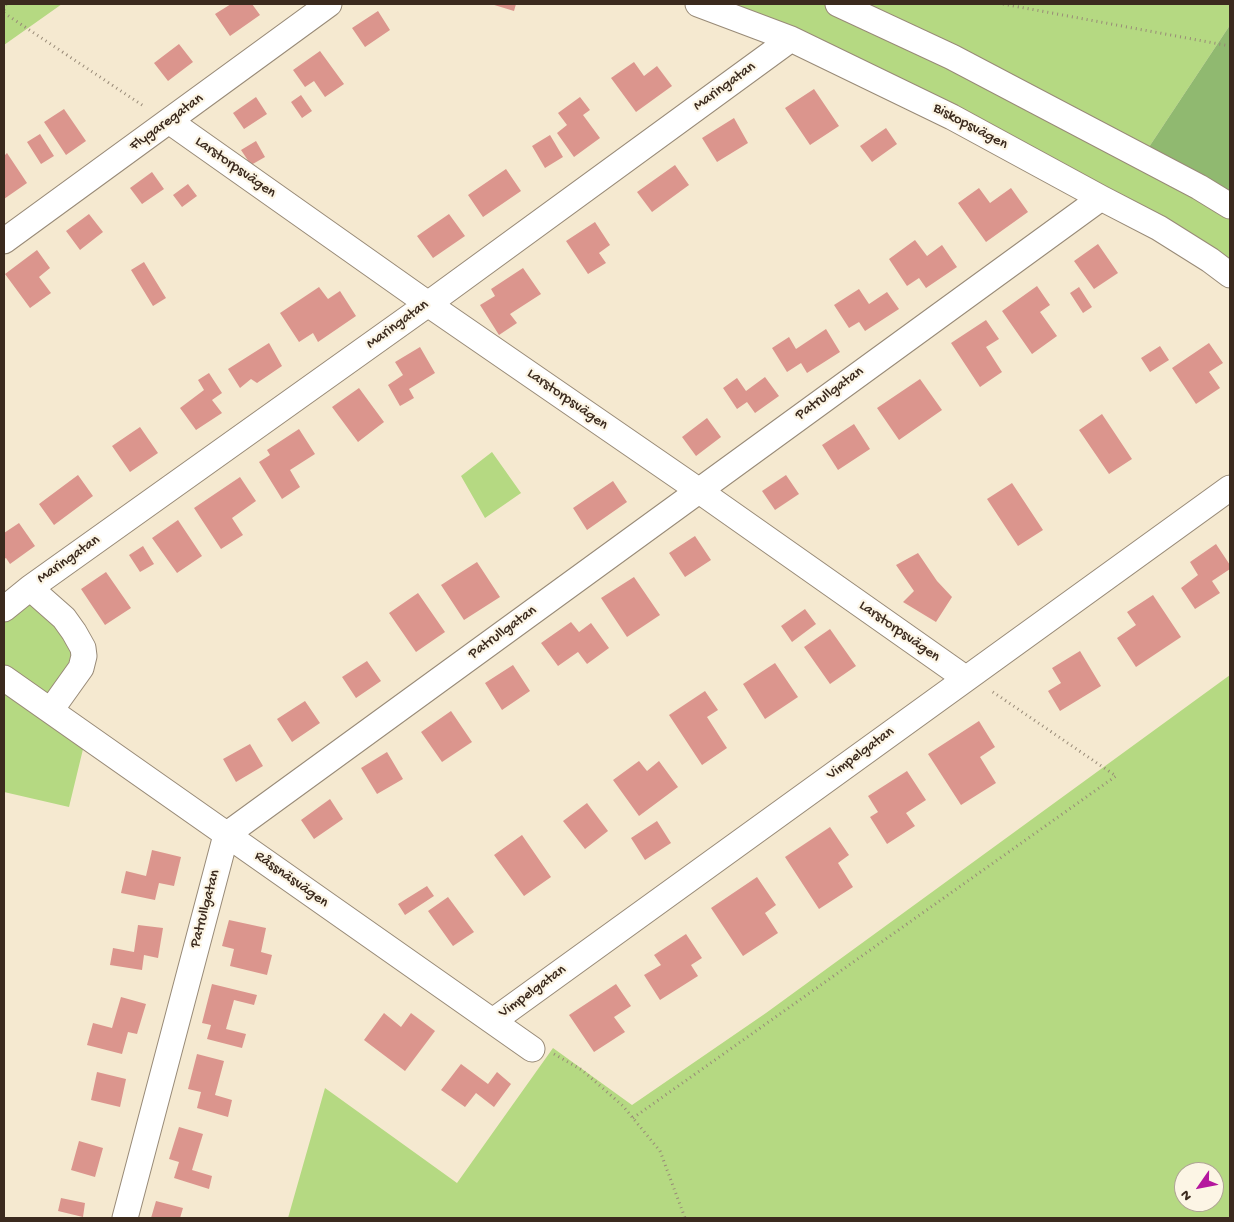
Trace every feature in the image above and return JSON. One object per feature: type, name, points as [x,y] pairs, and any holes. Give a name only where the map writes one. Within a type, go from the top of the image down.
[{"type":"street","name":"Flygaregatan","points":[[4,241],[329,4]]},
{"type":"street","name":"Biskopsvägen","points":[[698,4],[791,39],[952,117],[1159,228],[1230,275]]},
{"type":"street","points":[[838,4],[952,57],[1199,187],[1230,206]]},
{"type":"street","name":"Maringatan","points":[[4,609],[30,588],[428,304],[791,39]]},
{"type":"street","name":"Larstorpsvägen","points":[[169,121],[428,304],[966,678]]},
{"type":"street","name":"Patrullgatan","points":[[125,1218],[226,835],[1101,198]]},
{"type":"street","name":"Vimpelgatan","points":[[493,1021],[1230,488]]},
{"type":"street","points":[[30,588],[64,618],[83,648],[84,656],[81,668],[50,710]]},
{"type":"street","name":"Råssnäsvägen","points":[[4,678],[532,1049]]},
{"type":"path","points":[[6,4],[4,11],[156,115],[169,121]]},
{"type":"path","points":[[1003,4],[1230,46]]},
{"type":"path","points":[[633,1118],[1116,776],[993,691],[966,678]]},
{"type":"path","points":[[532,1049],[558,1054],[582,1070],[623,1106],[660,1151],[685,1218]]},
{"type":"green space","points":[[4,4],[62,4],[4,45]]},
{"type":"green space","points":[[684,4],[1230,4],[1230,25],[1145,153],[1230,197],[1230,283],[1097,195],[785,43]]},
{"type":"green space","points":[[1230,25],[1230,197],[1145,153]]},
{"type":"green space","points":[[492,452],[521,493],[485,518],[461,476]]},
{"type":"green space","points":[[33,586],[74,655],[39,712],[84,745],[69,807],[4,792],[4,612]]},
{"type":"green space","points":[[1230,675],[1230,1218],[288,1218],[325,1088],[457,1183],[553,1048],[632,1105],[766,1013]]},
{"type":"building","points":[[231,4],[252,4],[260,15],[230,36],[215,14]]},
{"type":"building","points":[[491,4],[516,4],[514,11]]},
{"type":"building","points":[[378,11],[390,30],[365,47],[352,28]]},
{"type":"building","points":[[179,44],[193,62],[168,81],[154,63]]},
{"type":"building","points":[[320,51],[344,84],[325,97],[314,81],[305,87],[293,70]]},
{"type":"building","points":[[634,62],[644,76],[657,66],[672,86],[636,112],[611,78]]},
{"type":"building","points":[[814,89],[839,126],[810,145],[785,108]]},
{"type":"building","points":[[301,95],[312,111],[302,118],[291,102]]},
{"type":"building","points":[[256,97],[267,114],[244,129],[233,113]]},
{"type":"building","points":[[580,97],[590,110],[583,115],[600,138],[574,157],[557,133],[567,125],[558,113]]},
{"type":"building","points":[[64,109],[86,141],[66,155],[44,122]]},
{"type":"building","points":[[734,118],[748,143],[717,162],[702,138]]},
{"type":"building","points":[[886,128],[897,144],[872,162],[860,146]]},
{"type":"building","points":[[40,134],[54,156],[41,164],[27,142]]},
{"type":"building","points":[[550,135],[563,157],[545,168],[532,146]]},
{"type":"building","points":[[256,141],[265,157],[251,165],[241,150]]},
{"type":"building","points":[[7,153],[27,183],[4,199],[4,156]]},
{"type":"building","points":[[675,165],[689,185],[652,212],[637,192]]},
{"type":"building","points":[[506,169],[521,191],[483,217],[468,195]]},
{"type":"building","points":[[152,172],[164,189],[142,204],[130,188]]},
{"type":"building","points":[[188,184],[197,196],[182,207],[173,195]]},
{"type":"building","points":[[979,188],[990,203],[1011,188],[1028,212],[986,242],[958,203]]},
{"type":"building","points":[[89,214],[103,232],[80,250],[66,231]]},
{"type":"building","points":[[449,214],[465,236],[433,258],[417,236]]},
{"type":"building","points":[[595,222],[610,245],[599,253],[606,263],[588,274],[566,241]]},
{"type":"building","points":[[915,240],[927,256],[942,245],[957,267],[926,288],[919,278],[907,286],[889,259]]},
{"type":"building","points":[[1098,244],[1118,273],[1094,289],[1074,261]]},
{"type":"building","points":[[37,250],[50,268],[39,277],[51,293],[30,308],[5,274]]},
{"type":"building","points":[[144,262],[166,298],[153,306],[131,270]]},
{"type":"building","points":[[523,268],[541,294],[510,314],[517,323],[499,335],[480,305],[495,296],[491,289]]},
{"type":"building","points":[[1037,286],[1050,305],[1040,312],[1057,336],[1032,354],[1002,311]]},
{"type":"building","points":[[319,287],[328,299],[340,291],[356,316],[318,342],[313,333],[299,342],[280,313]]},
{"type":"building","points":[[1079,287],[1092,307],[1083,313],[1070,293]]},
{"type":"building","points":[[859,289],[869,304],[887,292],[899,309],[865,331],[859,322],[849,328],[834,305]]},
{"type":"building","points":[[986,320],[999,339],[986,347],[1002,372],[980,387],[951,343]]},
{"type":"building","points":[[826,329],[840,352],[807,373],[801,363],[787,372],[772,348],[789,337],[796,349]]},
{"type":"building","points":[[269,343],[282,366],[257,383],[251,379],[240,388],[228,369]]},
{"type":"building","points":[[1209,343],[1223,363],[1209,372],[1220,388],[1196,404],[1172,368]]},
{"type":"building","points":[[1160,346],[1169,360],[1150,372],[1141,358]]},
{"type":"building","points":[[420,347],[435,373],[409,389],[414,398],[400,406],[388,385],[403,375],[395,362]]},
{"type":"building","points":[[209,373],[222,393],[212,400],[222,413],[196,430],[180,408],[204,390],[198,380]]},
{"type":"building","points":[[765,377],[779,396],[755,413],[747,402],[737,409],[723,388],[737,378],[746,391]]},
{"type":"building","points":[[920,379],[942,410],[899,440],[877,408]]},
{"type":"building","points":[[359,388],[384,422],[358,442],[332,407]]},
{"type":"building","points":[[1102,414],[1132,459],[1109,474],[1079,430]]},
{"type":"building","points":[[707,418],[721,437],[696,456],[682,437]]},
{"type":"building","points":[[854,424],[870,449],[838,470],[822,445]]},
{"type":"building","points":[[140,427],[158,453],[130,472],[112,446]]},
{"type":"building","points":[[299,429],[315,454],[290,470],[300,487],[282,499],[259,462],[270,455],[267,450]]},
{"type":"building","points":[[78,475],[93,496],[54,525],[39,504]]},
{"type":"building","points":[[786,475],[799,494],[775,510],[762,491]]},
{"type":"building","points":[[240,477],[256,501],[232,518],[243,535],[221,549],[194,508]]},
{"type":"building","points":[[613,481],[627,502],[587,530],[573,508]]},
{"type":"building","points":[[1012,483],[1043,530],[1018,546],[987,499]]},
{"type":"building","points":[[178,520],[202,556],[177,573],[152,538]]},
{"type":"building","points":[[19,523],[35,546],[10,564],[6,558],[4,559],[4,533]]},
{"type":"building","points":[[695,536],[711,560],[685,577],[669,553]]},
{"type":"building","points":[[1216,544],[1230,565],[1230,569],[1212,581],[1220,593],[1195,609],[1181,588],[1198,575],[1190,562]]},
{"type":"building","points":[[143,546],[154,564],[140,572],[129,555]]},
{"type":"building","points":[[918,553],[937,581],[952,597],[936,622],[903,602],[914,591],[896,565]]},
{"type":"building","points":[[477,562],[500,597],[464,620],[441,585]]},
{"type":"building","points":[[106,572],[131,608],[105,625],[81,589]]},
{"type":"building","points":[[634,577],[660,615],[627,637],[601,598]]},
{"type":"building","points":[[418,593],[445,632],[416,652],[389,613]]},
{"type":"building","points":[[1153,595],[1181,637],[1136,667],[1117,638],[1136,625],[1127,612]]},
{"type":"building","points":[[805,609],[816,624],[792,642],[781,626]]},
{"type":"building","points":[[571,622],[579,632],[591,623],[609,648],[587,664],[578,652],[558,666],[541,643]]},
{"type":"building","points":[[830,629],[856,666],[830,684],[804,647]]},
{"type":"building","points":[[1080,651],[1101,686],[1060,711],[1048,691],[1061,683],[1052,668]]},
{"type":"building","points":[[367,661],[381,681],[356,698],[342,677]]},
{"type":"building","points":[[775,663],[798,697],[765,719],[743,684]]},
{"type":"building","points":[[513,665],[530,691],[502,710],[485,683]]},
{"type":"building","points":[[705,691],[718,710],[707,717],[727,748],[702,765],[669,715]]},
{"type":"building","points":[[305,701],[320,723],[292,742],[277,719]]},
{"type":"building","points":[[451,711],[472,742],[442,762],[421,732]]},
{"type":"building","points":[[979,721],[995,747],[980,757],[996,783],[961,805],[928,754]]},
{"type":"building","points":[[250,744],[263,766],[236,782],[223,759]]},
{"type":"building","points":[[387,752],[403,779],[377,794],[361,768]]},
{"type":"building","points":[[639,761],[647,771],[659,761],[678,787],[639,816],[613,780]]},
{"type":"building","points":[[907,771],[926,800],[906,813],[915,826],[887,844],[870,817],[878,812],[868,796]]},
{"type":"building","points":[[330,799],[343,819],[314,839],[301,820]]},
{"type":"building","points":[[587,803],[608,831],[585,849],[563,821]]},
{"type":"building","points":[[657,821],[671,843],[645,860],[631,838]]},
{"type":"building","points":[[830,827],[849,855],[838,863],[853,887],[819,909],[785,857]]},
{"type":"building","points":[[522,835],[551,877],[524,896],[494,855]]},
{"type":"building","points":[[152,850],[181,857],[174,886],[159,883],[155,900],[121,893],[126,871],[146,876]]},
{"type":"building","points":[[757,877],[776,905],[765,913],[778,933],[743,956],[711,908]]},
{"type":"building","points":[[427,886],[434,896],[405,915],[398,904]]},
{"type":"building","points":[[448,897],[474,932],[453,946],[428,911]]},
{"type":"building","points":[[229,920],[266,928],[261,952],[272,955],[267,975],[230,966],[234,949],[222,946]]},
{"type":"building","points":[[138,925],[163,928],[158,958],[144,955],[142,970],[110,965],[113,948],[134,952]]},
{"type":"building","points":[[686,934],[702,958],[691,965],[698,976],[660,1000],[644,975],[661,965],[654,955]]},
{"type":"building","points":[[212,984],[257,995],[254,1005],[234,1000],[226,1029],[246,1034],[242,1048],[207,1039],[211,1025],[202,1023]]},
{"type":"building","points":[[616,984],[631,1006],[614,1017],[625,1032],[594,1052],[569,1015]]},
{"type":"building","points":[[121,997],[146,1004],[137,1034],[128,1032],[122,1054],[87,1045],[93,1023],[112,1028]]},
{"type":"building","points":[[384,1013],[401,1027],[411,1013],[435,1031],[405,1071],[364,1040]]},
{"type":"building","points":[[197,1054],[224,1061],[215,1095],[232,1100],[228,1117],[197,1108],[201,1092],[188,1089]]},
{"type":"building","points":[[461,1064],[488,1084],[497,1072],[511,1084],[494,1107],[476,1093],[465,1107],[441,1090]]},
{"type":"building","points":[[97,1072],[126,1079],[120,1107],[91,1100]]},
{"type":"building","points":[[179,1127],[203,1134],[192,1170],[212,1176],[209,1189],[174,1178],[179,1162],[169,1159]]},
{"type":"building","points":[[79,1141],[103,1148],[95,1177],[71,1170]]},
{"type":"building","points":[[61,1198],[85,1203],[83,1217],[58,1211]]},
{"type":"building","points":[[156,1201],[183,1208],[180,1218],[151,1218]]}]
